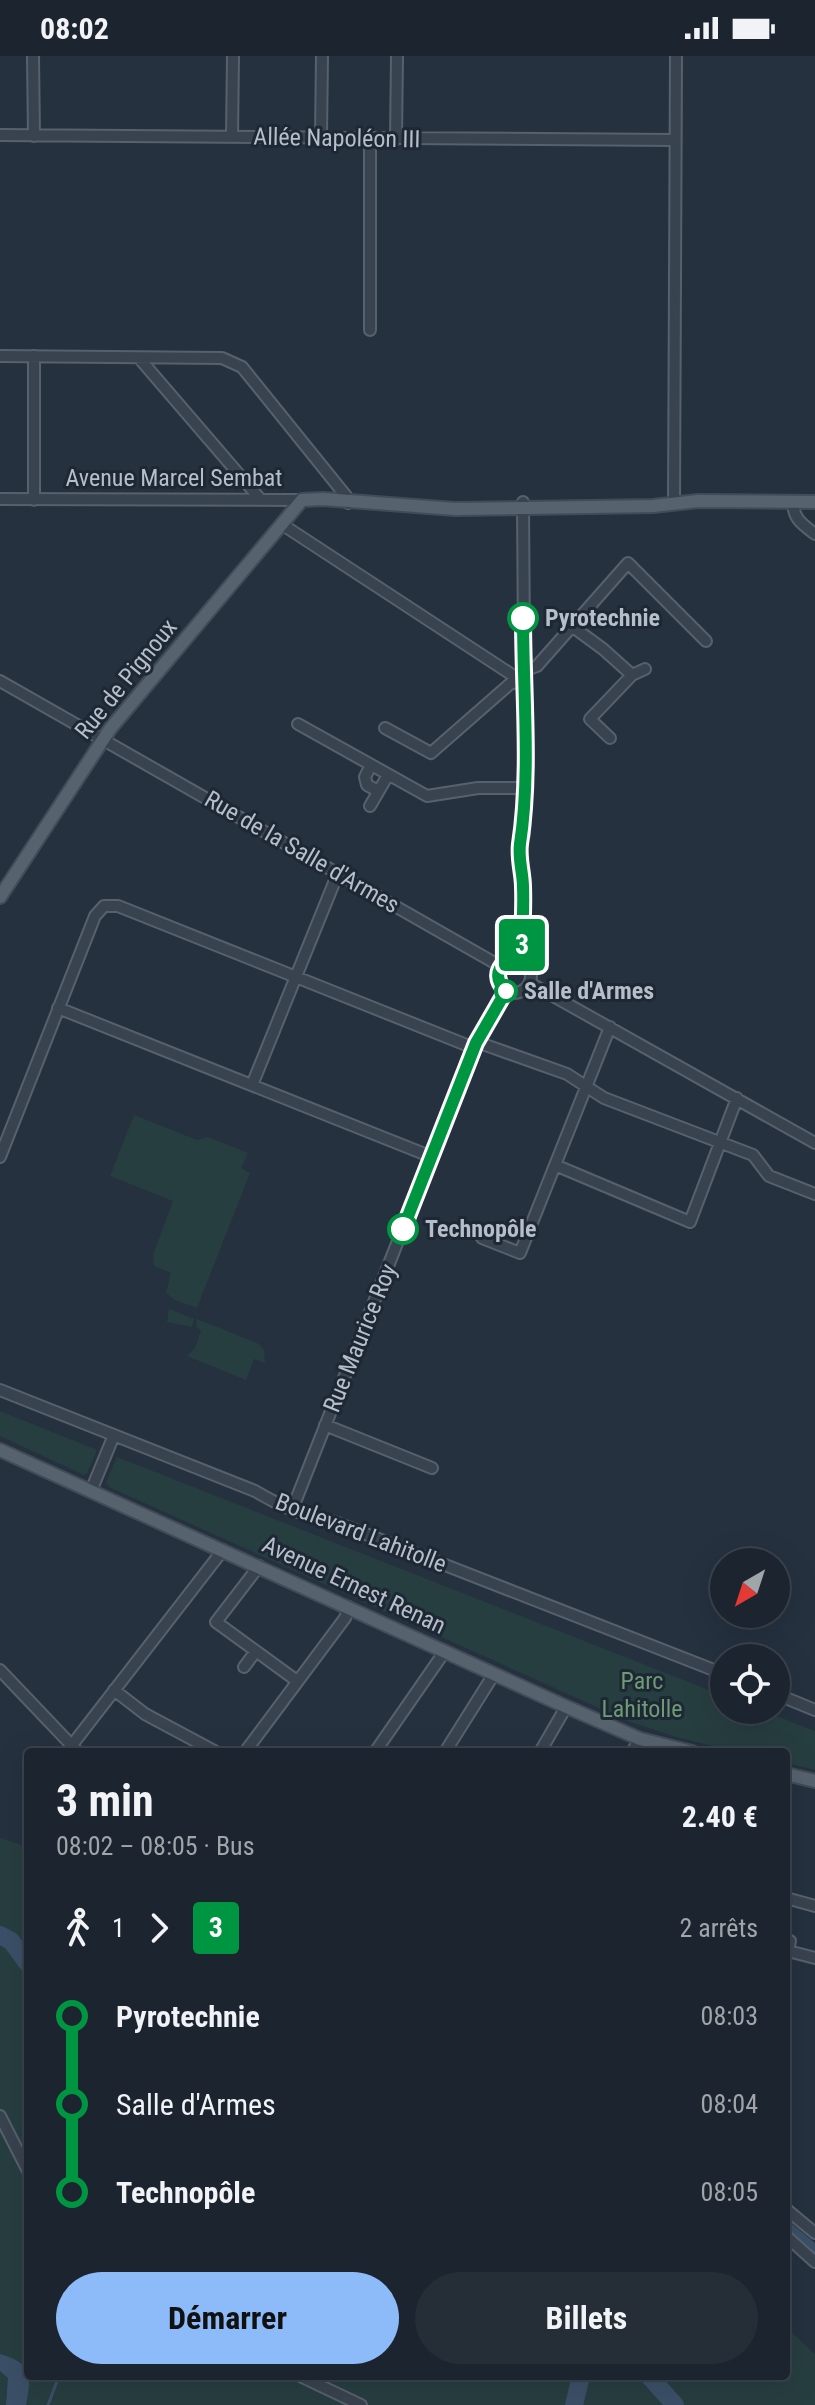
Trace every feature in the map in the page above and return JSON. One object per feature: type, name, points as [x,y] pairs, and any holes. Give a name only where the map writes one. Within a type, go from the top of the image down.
[{"type":"main road","name":"Avenue Marcel Sembat","points":[[302,500],[347,500],[455,509],[524,504],[653,506],[674,502],[815,502]]},
{"type":"main road","name":"Rue de Pignoux","points":[[0,897],[103,739],[302,500]]},
{"type":"main road","name":"Avenue Ernest Renan","points":[[0,1450],[566,1707],[640,1739],[676,1748]]},
{"type":"main road","points":[[790,1775],[815,1781]]},
{"type":"street","points":[[33,56],[34,136]]},
{"type":"street","points":[[232,137],[233,56]]},
{"type":"street","points":[[321,137],[322,56]]},
{"type":"street","points":[[396,139],[397,56]]},
{"type":"street","points":[[674,502],[676,56]]},
{"type":"street","name":"Allée Napoléon III","points":[[0,135],[675,140]]},
{"type":"street","points":[[370,138],[370,330]]},
{"type":"street","points":[[0,356],[222,358],[242,367],[347,500]]},
{"type":"street","points":[[34,356],[34,500]]},
{"type":"street","points":[[139,358],[261,500]]},
{"type":"street","name":"Avenue Marcel Sembat","points":[[0,499],[302,500]]},
{"type":"street","points":[[793,501],[793,513],[797,519],[815,534]]},
{"type":"street","points":[[521,960],[506,961],[500,966],[497,975],[499,984],[506,991],[520,992],[530,983],[530,970],[521,960],[524,884],[520,870],[520,843],[524,835],[525,788],[524,504]]},
{"type":"street","points":[[283,525],[523,676]]},
{"type":"street","points":[[385,728],[431,753],[511,683],[537,666],[628,563],[706,641]]},
{"type":"street","points":[[573,627],[632,675]]},
{"type":"street","points":[[610,738],[590,719],[632,675],[645,669]]},
{"type":"street","name":"Rue de la Salle d'Armes","points":[[0,681],[500,966]]},
{"type":"street","points":[[298,724],[427,796],[473,788],[525,788]]},
{"type":"street","points":[[371,765],[365,777],[367,785],[378,791]]},
{"type":"street","points":[[370,806],[388,775]]},
{"type":"street","points":[[252,1085],[338,873]]},
{"type":"street","points":[[0,1157],[95,916],[104,906],[118,906],[475,1045],[567,1074],[604,1098],[753,1155],[769,1176],[815,1194]]},
{"type":"street","points":[[530,983],[815,1143]]},
{"type":"street","name":"Rue Maurice Roy","points":[[292,1510],[475,1045],[506,991]]},
{"type":"street","points":[[58,1008],[432,1157]]},
{"type":"street","points":[[482,1238],[520,1253],[610,1027]]},
{"type":"street","points":[[555,1165],[690,1222],[737,1098]]},
{"type":"street","name":"Boulevard Lahitolle","points":[[0,1390],[255,1491],[292,1510],[335,1522],[710,1669]]},
{"type":"street","points":[[325,1425],[432,1468]]},
{"type":"street","points":[[91,1491],[114,1435]]},
{"type":"street","points":[[0,1670],[75,1748],[114,1690],[223,1550]]},
{"type":"street","points":[[259,1566],[216,1622],[297,1681]]},
{"type":"street","points":[[248,1748],[345,1618],[349,1607]]},
{"type":"street","points":[[244,1667],[256,1651]]},
{"type":"street","points":[[378,1748],[445,1651]]},
{"type":"street","points":[[448,1748],[494,1674]]},
{"type":"street","points":[[114,1690],[145,1714],[209,1748]]},
{"type":"street","points":[[790,1700],[815,1710]]},
{"type":"street","points":[[542,1748],[566,1707]]},
{"type":"street","points":[[634,1748],[640,1739]]},
{"type":"street","points":[[790,1899],[815,1906]]},
{"type":"street","points":[[790,1952],[815,1958]]},
{"type":"street","points":[[0,2116],[24,2163]]},
{"type":"street","points":[[790,2212],[815,2233]]},
{"type":"street","points":[[790,2240],[815,2262]]},
{"type":"street","points":[[308,2380],[361,2405]]},
{"type":"green space","points":[[134,1115],[197,1140],[208,1137],[248,1153],[241,1168],[250,1173],[197,1308],[166,1293],[171,1273],[154,1266],[153,1255],[173,1201],[110,1176]]},
{"type":"green space","points":[[169,1309],[194,1319],[192,1327],[167,1322]]},
{"type":"green space","points":[[197,1319],[259,1344],[264,1350],[265,1363],[254,1359],[246,1380],[187,1356],[195,1348],[201,1331],[196,1326]]},
{"type":"green space","points":[[0,1411],[97,1450],[87,1473],[84,1475],[0,1436]]},
{"type":"green space","name":"Parc Lahitolle","points":[[117,1457],[710,1690],[710,1724],[790,1724],[790,1721],[815,1731],[815,1770],[790,1764],[790,1748],[721,1748],[628,1721],[109,1487],[106,1482]]},
{"type":"green space","points":[[0,1838],[24,1846],[24,2380],[790,2380],[790,2331],[815,2354],[815,2405],[0,2405]]},
{"type":"water","points":[[790,2222],[815,2243],[815,2256],[790,2234]]},
{"type":"water","points":[[0,2354],[24,2366],[24,2380],[29,2380],[26,2405],[6,2405],[8,2378],[0,2371]]},
{"type":"waterway","points":[[0,1935],[11,1941],[24,1959]]},
{"type":"waterway","points":[[48,2405],[57,2380]]},
{"type":"waterway","points":[[574,2405],[580,2380]]},
{"type":"waterway","points":[[653,2380],[675,2405]]},
{"type":"bus line","name":"3","points":[[403,1229],[476,1043],[506,991],[499,984],[497,975],[500,966],[513,959],[521,960],[524,884],[520,870],[520,843],[524,835],[525,788],[523,618]]},
{"type":"place","name":"Pyrotechnie","points":[[523,618]]},
{"type":"place","name":"Salle d'Armes","points":[[506,991]]},
{"type":"place","name":"Technopôle","points":[[403,1229]]}]
